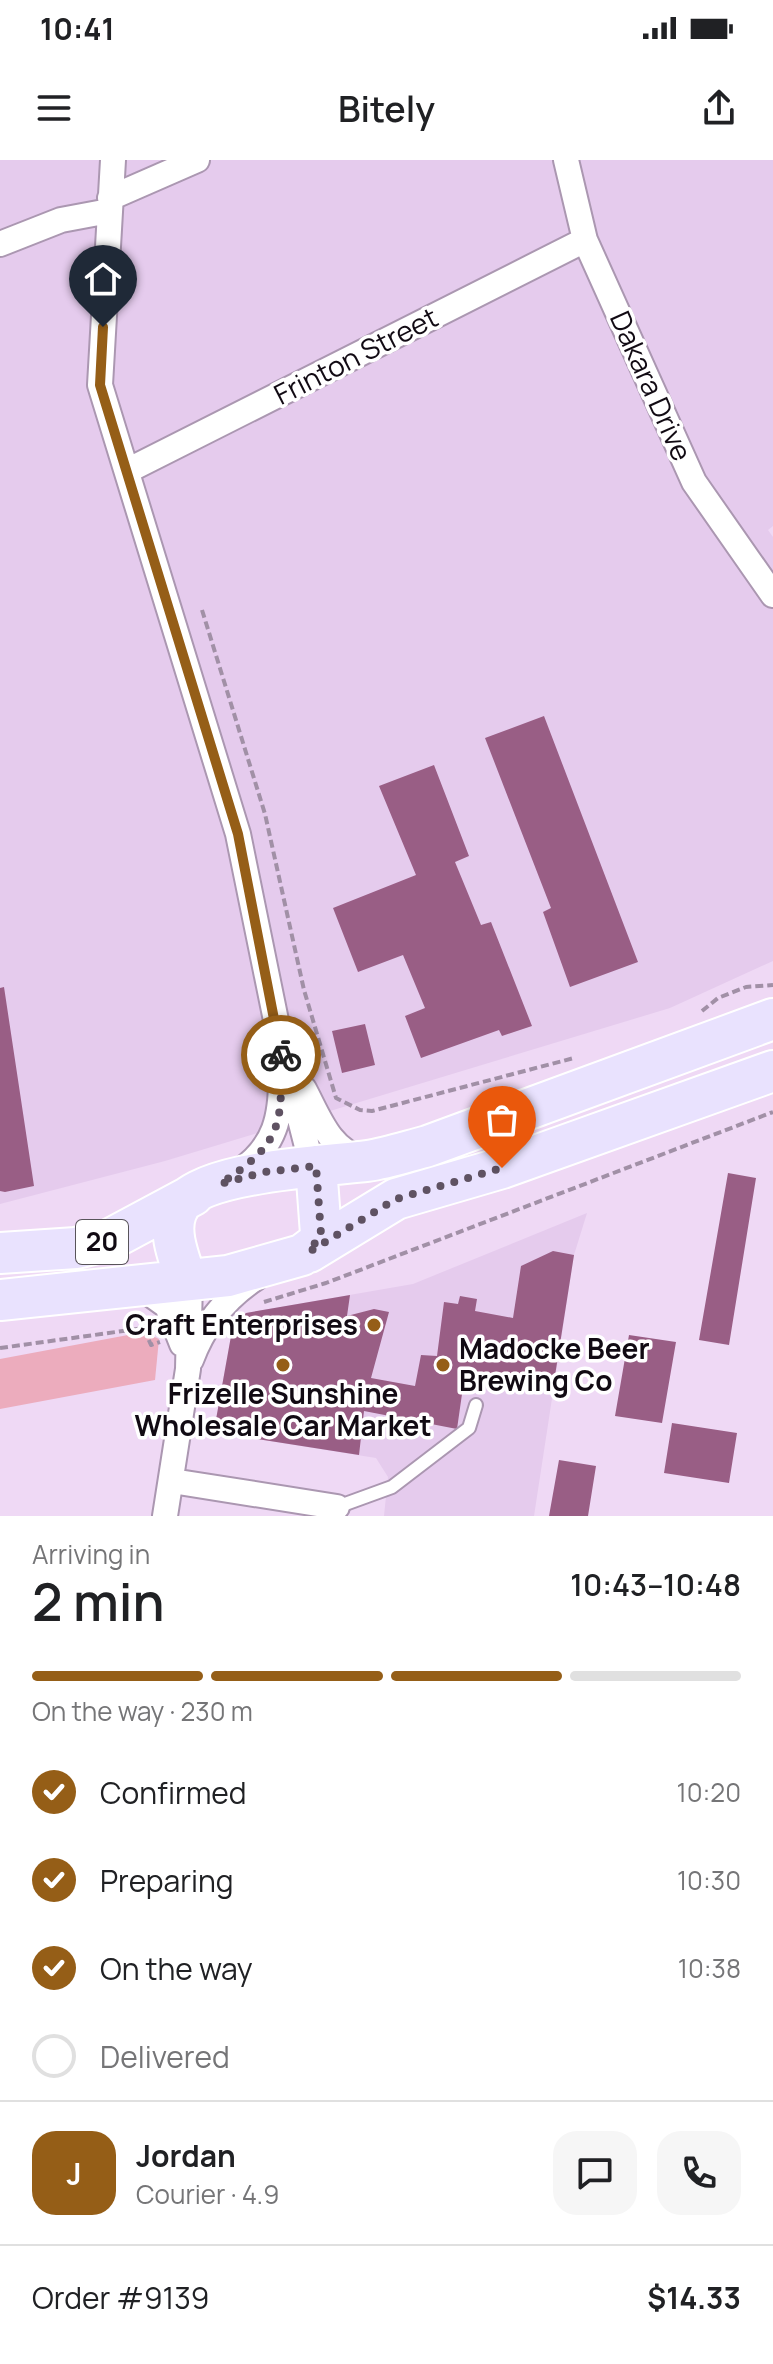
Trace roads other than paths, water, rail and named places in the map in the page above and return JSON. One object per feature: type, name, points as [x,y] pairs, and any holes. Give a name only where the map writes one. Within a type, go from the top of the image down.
[{"type":"main road","name":"20","points":[[0,1253],[76,1248],[109,1240],[207,1189],[265,1172],[369,1160],[428,1146],[773,1019]]},
{"type":"main road","name":"20","points":[[0,1300],[228,1276],[294,1258],[396,1199],[502,1168],[773,1071]]},
{"type":"main road","points":[[294,1258],[321,1234],[314,1166]]},
{"type":"main road","points":[[188,1280],[174,1232],[176,1213],[207,1189]]},
{"type":"street","points":[[113,160],[100,385],[238,834],[281,1045],[314,1166]]},
{"type":"street","points":[[0,244],[110,204],[197,160]]},
{"type":"street","name":"Dakara Drive","points":[[566,160],[585,240],[694,482],[773,595]]},
{"type":"street","name":"Frinton Street","points":[[127,471],[585,240]]},
{"type":"street","points":[[281,1045],[332,1139],[350,1155],[369,1160]]},
{"type":"street","points":[[207,1189],[257,1159],[276,1131],[280,1114],[281,1045]]},
{"type":"street","points":[[188,1369],[205,1329],[223,1303],[294,1258]]},
{"type":"street","points":[[165,1516],[188,1369],[188,1280]]},
{"type":"street","points":[[136,1284],[167,1306],[171,1333],[188,1369]]},
{"type":"street","points":[[172,1481],[337,1507]]},
{"type":"lane","points":[[337,1507],[392,1487],[469,1428],[476,1405]]},
{"type":"place","name":"Craft Enterprises","points":[[374,1325]]},
{"type":"place","name":"Frizelle Sunshine Wholesale Car Market","points":[[283,1365]]},
{"type":"place","name":"Madocke Beer Brewing Co","points":[[443,1365]]}]
